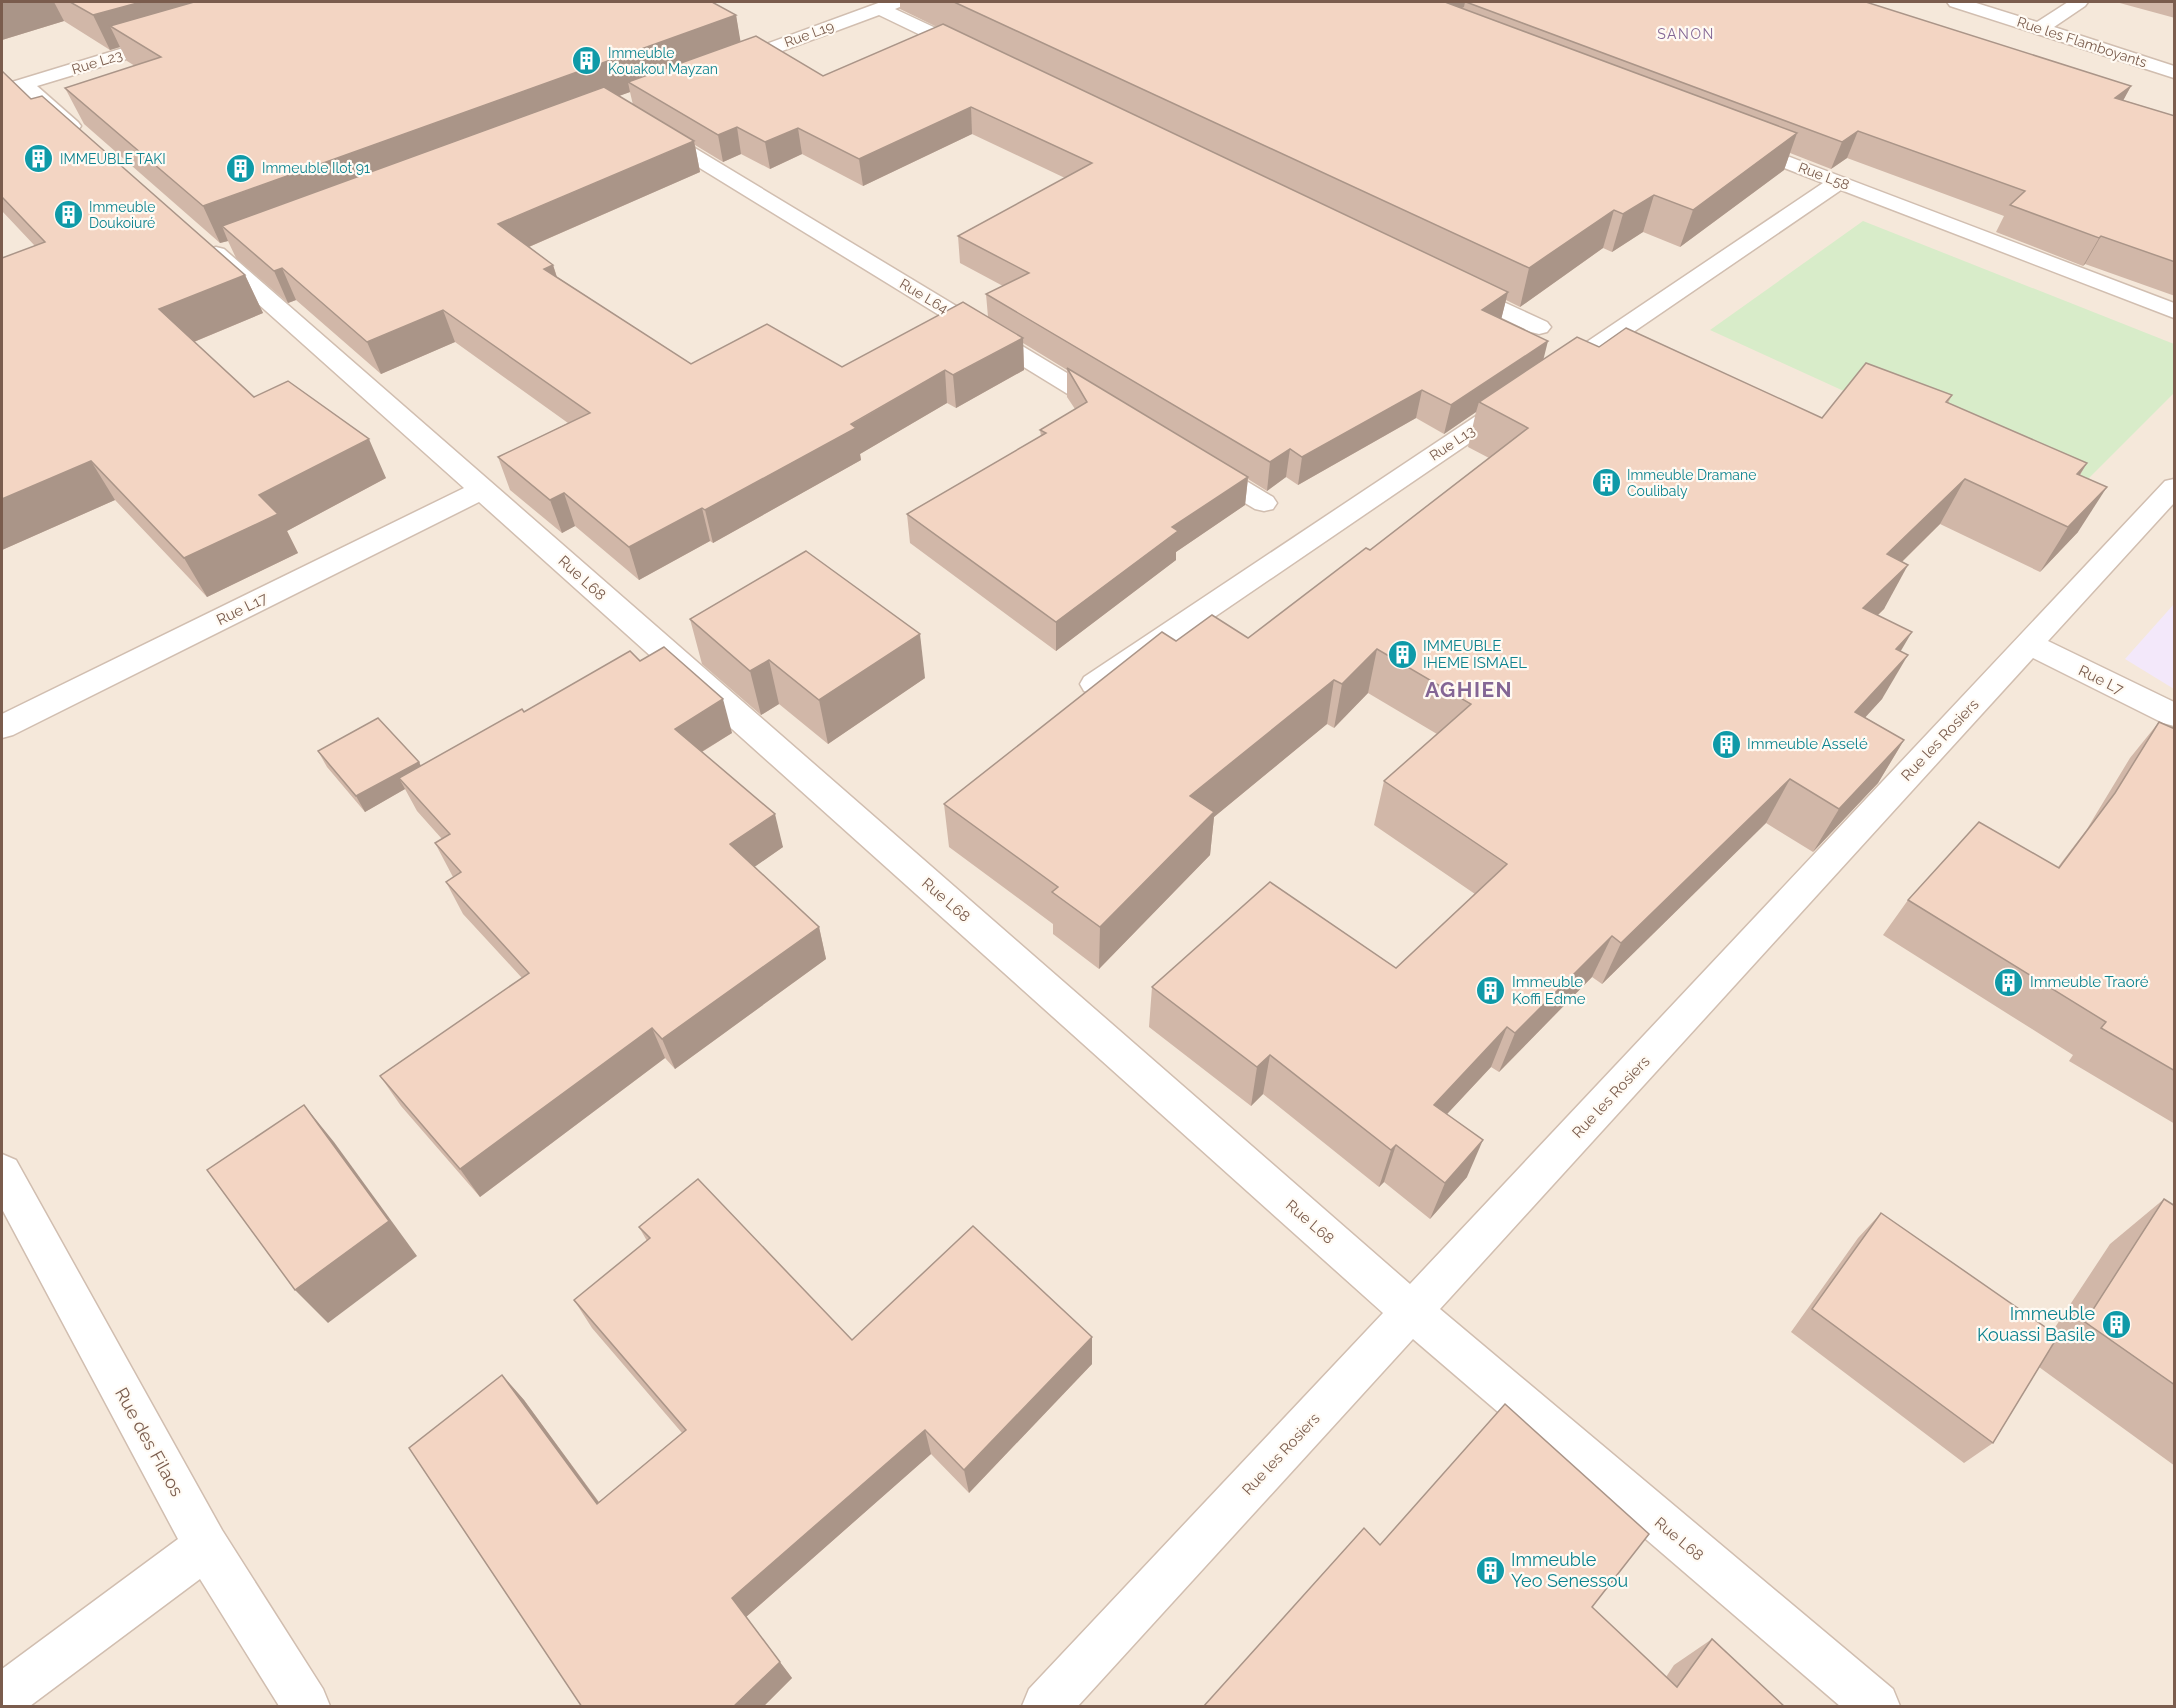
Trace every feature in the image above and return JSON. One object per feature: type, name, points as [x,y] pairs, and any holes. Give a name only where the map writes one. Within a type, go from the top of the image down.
[{"type":"street","name":"Rue les Flamboyants","points":[[1956,2],[2175,72]]},
{"type":"street","points":[[2039,29],[2079,2]]},
{"type":"street","points":[[893,10],[980,57]]},
{"type":"street","name":"Rue L19","points":[[713,70],[893,10]]},
{"type":"street","name":"Rue L23","points":[[13,88],[182,36]]},
{"type":"street","points":[[13,88],[94,146]]},
{"type":"street","name":"Rue L64","points":[[645,126],[1122,417]]},
{"type":"street","name":"Rue L58","points":[[1728,139],[2175,310]]},
{"type":"street","name":"Rue L13","points":[[1095,684],[1839,182]]},
{"type":"street","name":"Rue L68","points":[[190,231],[227,251],[482,490],[1412,1312],[1876,1707]]},
{"type":"street","points":[[1442,280],[1539,327]]},
{"type":"street","points":[[1193,460],[1264,503]]},
{"type":"street","name":"Rue les Rosiers","points":[[1046,1707],[2175,487]]},
{"type":"street","name":"Rue L17","points":[[2,727],[482,490]]},
{"type":"street","name":"Rue L7","points":[[2028,644],[2175,715]]},
{"type":"street","name":"Rue des Filaos","points":[[2,1173],[206,1546],[306,1707]]},
{"type":"street","points":[[2,1698],[206,1546]]},
{"type":"shaded area","name":"SANON","points":[[2,2],[2174,2],[2174,1706],[2,1706]]},
{"type":"shaded area","points":[[2174,604],[2174,689],[2125,659]]},
{"type":"green space","points":[[1863,221],[2174,344],[2174,393],[2072,495],[1710,330]]},
{"type":"building","points":[[70,2],[141,2],[93,15]]},
{"type":"building","points":[[194,2],[712,2],[736,15],[203,206],[65,88],[161,57],[110,26]]},
{"type":"building","points":[[954,2],[1445,2],[1797,133],[1693,210],[1654,195],[1623,214],[1614,210],[1529,268]]},
{"type":"building","points":[[1466,2],[1866,2],[2131,86],[2115,98],[2175,116],[2175,262],[2101,236],[2099,238],[2010,205],[2025,191],[1858,131],[1842,142]]},
{"type":"building","points":[[943,24],[1508,292],[1482,310],[1548,341],[1451,405],[1422,390],[1302,457],[1290,449],[1270,462],[986,294],[1029,273],[958,236],[1092,163],[971,107],[859,159],[798,128],[765,142],[737,127],[718,135],[628,82],[756,36],[823,76]]},
{"type":"building","points":[[2,71],[31,99],[42,96],[245,275],[159,309],[254,397],[288,381],[369,439],[259,495],[278,514],[184,558],[91,461],[2,499],[2,258],[45,242],[2,197]]},
{"type":"building","points":[[604,87],[694,141],[498,224],[553,265],[544,269],[691,364],[767,324],[842,367],[963,302],[1023,338],[953,375],[945,370],[851,424],[856,428],[705,510],[702,508],[629,547],[564,493],[550,500],[498,457],[590,413],[443,310],[367,342],[282,268],[274,271],[222,226]]},
{"type":"building","points":[[1626,328],[1822,418],[1866,363],[1952,395],[1946,402],[2087,463],[2077,474],[2107,487],[2068,527],[1965,479],[1887,554],[1908,565],[1863,608],[1912,632],[1896,649],[1908,655],[1855,712],[1904,740],[1839,809],[1790,779],[1621,943],[1612,936],[1515,1033],[1507,1027],[1434,1105],[1483,1140],[1445,1183],[1396,1145],[1391,1150],[1270,1055],[1257,1067],[1152,987],[1270,882],[1396,968],[1507,864],[1384,781],[1471,704],[1377,649],[1342,684],[1334,680],[1190,796],[1214,812],[1100,927],[1052,892],[1058,887],[944,804],[1162,632],[1176,641],[1212,615],[1248,638],[1366,548],[1370,550],[1528,428],[1479,402],[1577,337],[1599,347]]},
{"type":"building","points":[[1067,368],[1248,477],[1172,527],[1178,531],[1056,622],[907,514],[1046,433],[1040,430],[1087,402]]},
{"type":"building","points":[[806,551],[920,634],[819,700],[769,660],[750,671],[690,619]]},
{"type":"building","points":[[664,647],[723,699],[675,729],[775,814],[730,844],[819,927],[662,1039],[652,1028],[460,1169],[380,1076],[529,973],[446,882],[461,872],[435,843],[450,834],[399,778],[522,709],[524,712],[630,651],[640,661]]},
{"type":"building","points":[[378,718],[419,762],[356,796],[318,751]]},
{"type":"building","points":[[2159,722],[2175,729],[2175,1071],[2101,1028],[2106,1022],[1908,900],[1979,822],[2059,868],[2115,793]]},
{"type":"building","points":[[304,1105],[389,1221],[295,1290],[207,1170]]},
{"type":"building","points":[[698,1179],[852,1340],[973,1226],[1092,1337],[964,1470],[925,1430],[732,1598],[780,1662],[733,1707],[582,1707],[409,1448],[502,1375],[597,1504],[686,1430],[574,1300],[650,1238],[639,1227]]},
{"type":"building","points":[[2164,1199],[2175,1206],[2175,1385],[2085,1322]]},
{"type":"building","points":[[1881,1213],[2058,1336],[1993,1443],[1812,1309]]},
{"type":"building","name":"Immeuble Yeo Senessou","points":[[1505,1404],[1649,1534],[1592,1607],[1677,1687],[1712,1639],[1785,1707],[1203,1707],[1364,1528],[1380,1545]]},
{"type":"place","name":"Immeuble Kouakou Mayzan","points":[[587,61]]},
{"type":"place","name":"IMMEUBLE TAKI","points":[[39,159]]},
{"type":"place","name":"Immeuble Ilot 91","points":[[241,168]]},
{"type":"place","name":"Immeuble Doukoiuré","points":[[68,215]]},
{"type":"place","name":"Immeuble Dramane Coulibaly","points":[[1606,483]]},
{"type":"place","name":"IMMEUBLE IHEME ISMAEL","points":[[1402,655]]},
{"type":"place","name":"Immeuble Asselé","points":[[1726,744]]},
{"type":"place","name":"Immeuble Traoré","points":[[2009,982]]},
{"type":"place","name":"Immeuble Koffi Edme","points":[[1491,991]]},
{"type":"place","name":"Immeuble Kouassi Basile","points":[[2116,1324]]},
{"type":"place","name":"Immeuble Yeo Senessou","points":[[1490,1570]]},
{"type":"district","name":"SANON","points":[[1686,34]]},
{"type":"district","name":"AGHIEN","points":[[1469,690]]}]
